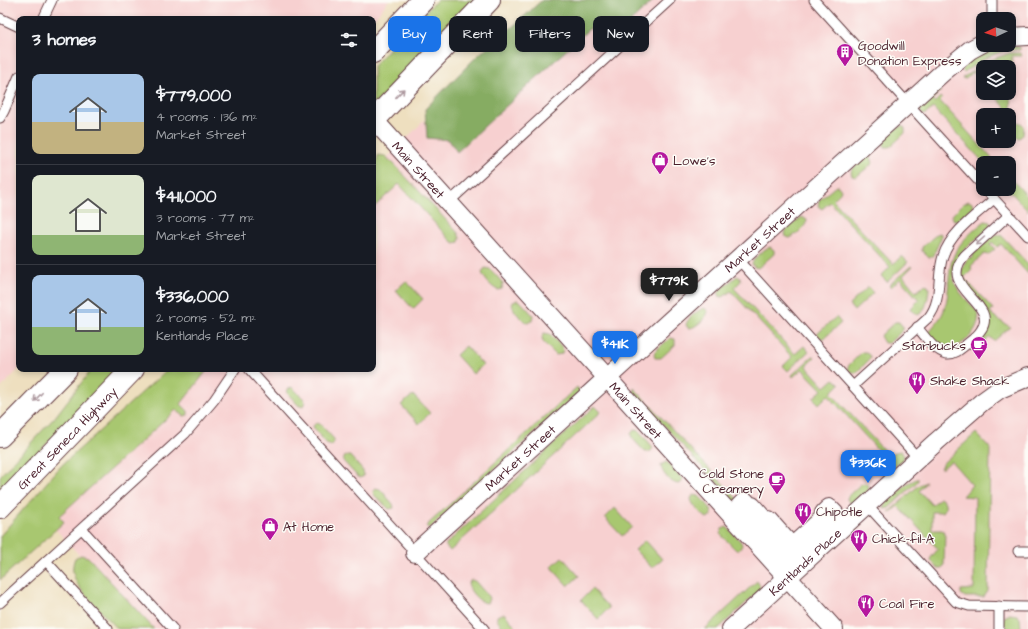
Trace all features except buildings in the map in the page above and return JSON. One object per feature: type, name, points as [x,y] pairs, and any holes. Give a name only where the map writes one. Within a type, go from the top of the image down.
[{"type":"main road","points":[[376,49],[423,0]]},
{"type":"main road","points":[[376,118],[489,0]]},
{"type":"main road","points":[[0,436],[63,372]]},
{"type":"main road","name":"Great Seneca Highway","points":[[0,507],[130,372]]},
{"type":"street","points":[[1016,37],[1028,36]]},
{"type":"street","name":"Market Street","points":[[416,553],[908,104],[957,60],[976,48]]},
{"type":"street","name":"Main Street","points":[[376,124],[834,629]]},
{"type":"street","name":"Kentlands Place","points":[[731,629],[918,458],[990,395],[1006,386],[1028,377]]},
{"type":"street","points":[[745,501],[751,508],[752,506],[767,523],[769,521],[792,547],[826,516],[824,513],[829,508],[835,514],[834,521],[797,556],[793,559],[788,559],[782,555],[739,507],[745,501]]},
{"type":"lane","points":[[44,16],[52,0]]},
{"type":"lane","points":[[448,203],[670,0]]},
{"type":"lane","points":[[814,0],[976,178]]},
{"type":"lane","points":[[992,0],[992,12]]},
{"type":"lane","points":[[0,18],[16,26]]},
{"type":"lane","points":[[0,118],[16,83]]},
{"type":"lane","points":[[991,196],[1028,236]]},
{"type":"lane","points":[[852,386],[928,318],[935,307],[942,256],[949,242],[959,230],[994,199]]},
{"type":"lane","points":[[917,328],[935,347],[948,354],[956,352],[981,331],[984,325],[983,314],[980,307],[958,281],[958,268],[961,259],[1009,215]]},
{"type":"lane","points":[[738,259],[918,458]]},
{"type":"lane","points":[[0,603],[193,426],[214,400],[233,372]]},
{"type":"lane","points":[[251,372],[484,629]]},
{"type":"lane","points":[[867,505],[956,602],[969,606],[1028,607]]},
{"type":"lane","points":[[82,529],[173,629]]},
{"type":"lane","points":[[1018,551],[1028,551]]},
{"type":"lane","points":[[46,561],[108,629]]},
{"type":"lane","points":[[999,606],[999,629]]},
{"type":"shaded area","points":[[0,0],[389,0],[376,16],[16,16],[16,372],[0,389]]},
{"type":"shaded area","points":[[546,0],[1028,0],[1028,629],[147,629],[36,508],[174,372],[376,372],[376,169],[492,52],[507,52],[507,37],[515,30],[515,52],[585,52],[585,16],[529,16]]},
{"type":"green space","points":[[437,0],[475,0],[460,16],[449,16],[449,27],[441,35],[441,16],[421,16]]},
{"type":"green space","points":[[542,0],[654,0],[637,16],[593,16],[593,29],[589,29],[585,33],[585,16],[525,16]]},
{"type":"green space","points":[[515,25],[515,52],[564,52],[457,152],[449,140],[427,138],[425,109],[482,52],[507,52],[507,31]]},
{"type":"green space","points":[[1016,47],[1020,47],[1020,50],[1016,50]]},
{"type":"green space","points":[[388,51],[388,52],[425,52],[376,103],[376,63]]},
{"type":"green space","points":[[1000,52],[984,60],[976,60],[976,65],[964,72],[962,70],[971,60],[984,53]]},
{"type":"green space","points":[[1010,53],[1020,53],[1022,56],[1012,56],[1012,60],[990,60]]},
{"type":"green space","points":[[976,69],[976,75],[973,72],[966,79],[962,78]]},
{"type":"green space","points":[[940,90],[941,91],[932,100],[935,102],[940,97],[942,99],[940,101],[976,141],[976,148],[982,148],[990,156],[978,156],[933,108],[923,115],[919,110],[920,107]]},
{"type":"green space","points":[[999,100],[1011,100],[1011,108],[1006,108]]},
{"type":"green space","points":[[1016,122],[1021,123],[1024,128],[1023,135],[1019,138],[1016,137]]},
{"type":"green space","points":[[902,126],[905,128],[905,133],[890,147],[885,147],[883,143],[886,138],[893,131]]},
{"type":"green space","points":[[378,155],[385,156],[394,164],[458,233],[460,238],[459,242],[454,243],[451,241],[399,184],[376,205]]},
{"type":"green space","points":[[867,156],[871,157],[873,163],[856,177],[852,176],[852,169]]},
{"type":"green space","points":[[1016,184],[1028,197],[1028,211],[1014,196],[1016,196]]},
{"type":"green space","points":[[838,186],[841,190],[833,200],[893,264],[902,256],[908,262],[887,282],[881,276],[890,267],[830,202],[822,209],[818,206],[819,200]]},
{"type":"green space","points":[[969,201],[972,203],[973,207],[955,221],[952,216],[953,214],[964,203]]},
{"type":"green space","points":[[802,217],[807,220],[803,228],[790,238],[786,237],[786,230]]},
{"type":"green space","points":[[985,221],[990,222],[990,227],[962,253],[954,269],[953,278],[962,294],[978,313],[977,325],[974,331],[964,342],[951,348],[945,348],[938,345],[928,335],[928,333],[944,310],[950,269],[954,255],[963,241]]},
{"type":"green space","points":[[940,233],[941,238],[933,256],[929,258],[922,251],[922,247]]},
{"type":"green space","points":[[997,234],[1002,236],[1028,264],[1028,274],[1001,244],[997,247],[992,242],[990,244],[995,249],[988,255],[984,254],[971,266],[972,270],[964,278],[993,309],[990,313],[1010,327],[994,341],[990,337],[979,347],[976,344],[985,333],[988,316],[983,304],[963,282],[961,272],[967,259],[974,257],[972,255]]},
{"type":"green space","points":[[770,247],[774,250],[774,254],[758,268],[754,267],[752,264],[757,256],[762,251]]},
{"type":"green space","points":[[911,266],[912,267],[903,276],[916,292],[925,285],[929,288],[925,307],[918,315],[910,309],[919,300],[900,279],[891,287],[889,285]]},
{"type":"green space","points":[[485,268],[490,269],[503,283],[502,289],[496,289],[486,280],[482,272]]},
{"type":"green space","points":[[737,276],[740,277],[741,281],[734,288],[795,354],[804,346],[809,351],[788,371],[783,366],[792,357],[731,291],[723,297],[719,296],[719,291]]},
{"type":"green space","points":[[406,281],[423,299],[413,309],[396,290]]},
{"type":"green space","points":[[868,287],[873,293],[854,311],[849,305]]},
{"type":"green space","points":[[517,300],[520,301],[533,315],[532,321],[529,323],[521,318],[512,306],[512,303]]},
{"type":"green space","points":[[704,308],[708,311],[703,320],[694,327],[688,328],[686,325],[688,320],[696,312]]},
{"type":"green space","points":[[836,317],[841,323],[822,340],[817,334]]},
{"type":"green space","points":[[895,322],[899,322],[903,327],[903,330],[889,343],[884,343],[880,336]]},
{"type":"green space","points":[[544,333],[550,334],[562,347],[563,351],[561,354],[556,355],[543,342],[542,338]]},
{"type":"green space","points":[[670,338],[675,339],[675,345],[661,358],[655,358],[655,351]]},
{"type":"green space","points":[[466,346],[483,365],[473,374],[456,355]]},
{"type":"green space","points":[[862,352],[866,352],[870,356],[870,359],[856,373],[852,373],[848,369],[848,366]]},
{"type":"green space","points":[[813,356],[815,357],[806,366],[825,387],[834,379],[840,384],[831,393],[890,457],[895,452],[901,451],[904,456],[903,459],[888,473],[883,473],[880,469],[887,460],[828,395],[819,404],[813,398],[822,390],[802,369],[793,377],[792,375]]},
{"type":"green space","points":[[90,372],[116,372],[0,492],[0,476],[55,417]]},
{"type":"green space","points":[[165,372],[206,372],[181,404],[188,411],[188,415],[184,416],[176,410],[59,516],[64,522],[0,580],[0,536],[62,465]]},
{"type":"green space","points":[[292,387],[304,399],[305,402],[303,406],[299,406],[288,394],[287,390]]},
{"type":"green space","points":[[577,387],[580,391],[429,529],[426,526]]},
{"type":"green space","points":[[634,388],[742,504],[739,507],[634,393]]},
{"type":"green space","points":[[413,395],[430,413],[419,424],[401,405]]},
{"type":"green space","points":[[595,406],[601,412],[450,551],[445,545]]},
{"type":"green space","points":[[316,423],[320,424],[334,439],[332,445],[328,445],[315,430],[313,426]]},
{"type":"green space","points":[[634,430],[639,431],[652,446],[653,448],[650,452],[645,452],[632,438],[631,434]]},
{"type":"green space","points":[[976,433],[990,448],[988,591],[984,597],[965,597],[961,594],[961,590],[974,589],[975,497],[962,496],[972,485],[951,461],[943,468],[940,468],[943,463]]},
{"type":"green space","points":[[345,456],[350,456],[363,471],[364,476],[360,478],[357,476],[343,461]]},
{"type":"green space","points":[[666,462],[682,478],[680,484],[670,481],[665,475],[661,465]]},
{"type":"green space","points":[[919,478],[917,482],[889,508],[884,509],[885,504],[908,483]]},
{"type":"green space","points":[[926,482],[919,491],[932,505],[940,498],[943,499],[945,504],[945,509],[943,512],[932,512],[932,530],[942,530],[945,532],[944,565],[941,569],[938,569],[930,559],[938,549],[898,506],[888,513],[919,485]]},
{"type":"green space","points":[[865,483],[869,486],[868,491],[854,504],[850,504],[847,499],[848,496],[861,484]]},
{"type":"green space","points":[[375,488],[380,489],[393,504],[394,508],[389,509],[374,495],[373,491]]},
{"type":"green space","points":[[693,495],[699,496],[708,505],[712,513],[711,516],[707,518],[697,509],[691,499]]},
{"type":"green space","points":[[615,508],[632,527],[622,536],[605,518]]},
{"type":"green space","points":[[727,527],[741,542],[742,545],[740,549],[736,550],[721,535],[722,529]]},
{"type":"green space","points":[[645,540],[662,559],[652,568],[635,550]]},
{"type":"green space","points":[[81,555],[88,557],[154,629],[118,629],[88,598],[75,579],[73,574],[73,566],[75,558]]},
{"type":"green space","points":[[562,557],[579,576],[568,586],[551,567]]},
{"type":"green space","points":[[471,580],[475,581],[488,596],[489,599],[487,603],[477,599],[472,592],[468,586],[468,583]]},
{"type":"green space","points":[[757,581],[761,589],[718,629],[705,629]]},
{"type":"green space","points":[[592,589],[609,608],[598,619],[581,600]]},
{"type":"green space","points":[[505,614],[517,629],[504,629],[497,620],[497,616]]},
{"type":"green space","points":[[1010,614],[1017,615],[1020,618],[1021,629],[1003,629],[1004,617]]},
{"type":"place","name":"Goodwill Donation Express","points":[[845,67]]},
{"type":"place","name":"Lowe's","points":[[660,175]]},
{"type":"place","name":"Starbucks","points":[[979,360]]},
{"type":"place","name":"Shake Shack","points":[[917,395]]},
{"type":"place","name":"Cold Stone Creamery","points":[[777,495]]},
{"type":"place","name":"Chipotle","points":[[803,526]]},
{"type":"place","name":"At Home","points":[[270,541]]},
{"type":"place","name":"Chick-fil-A","points":[[859,553]]},
{"type":"place","name":"Coal Fire","points":[[866,618]]}]
